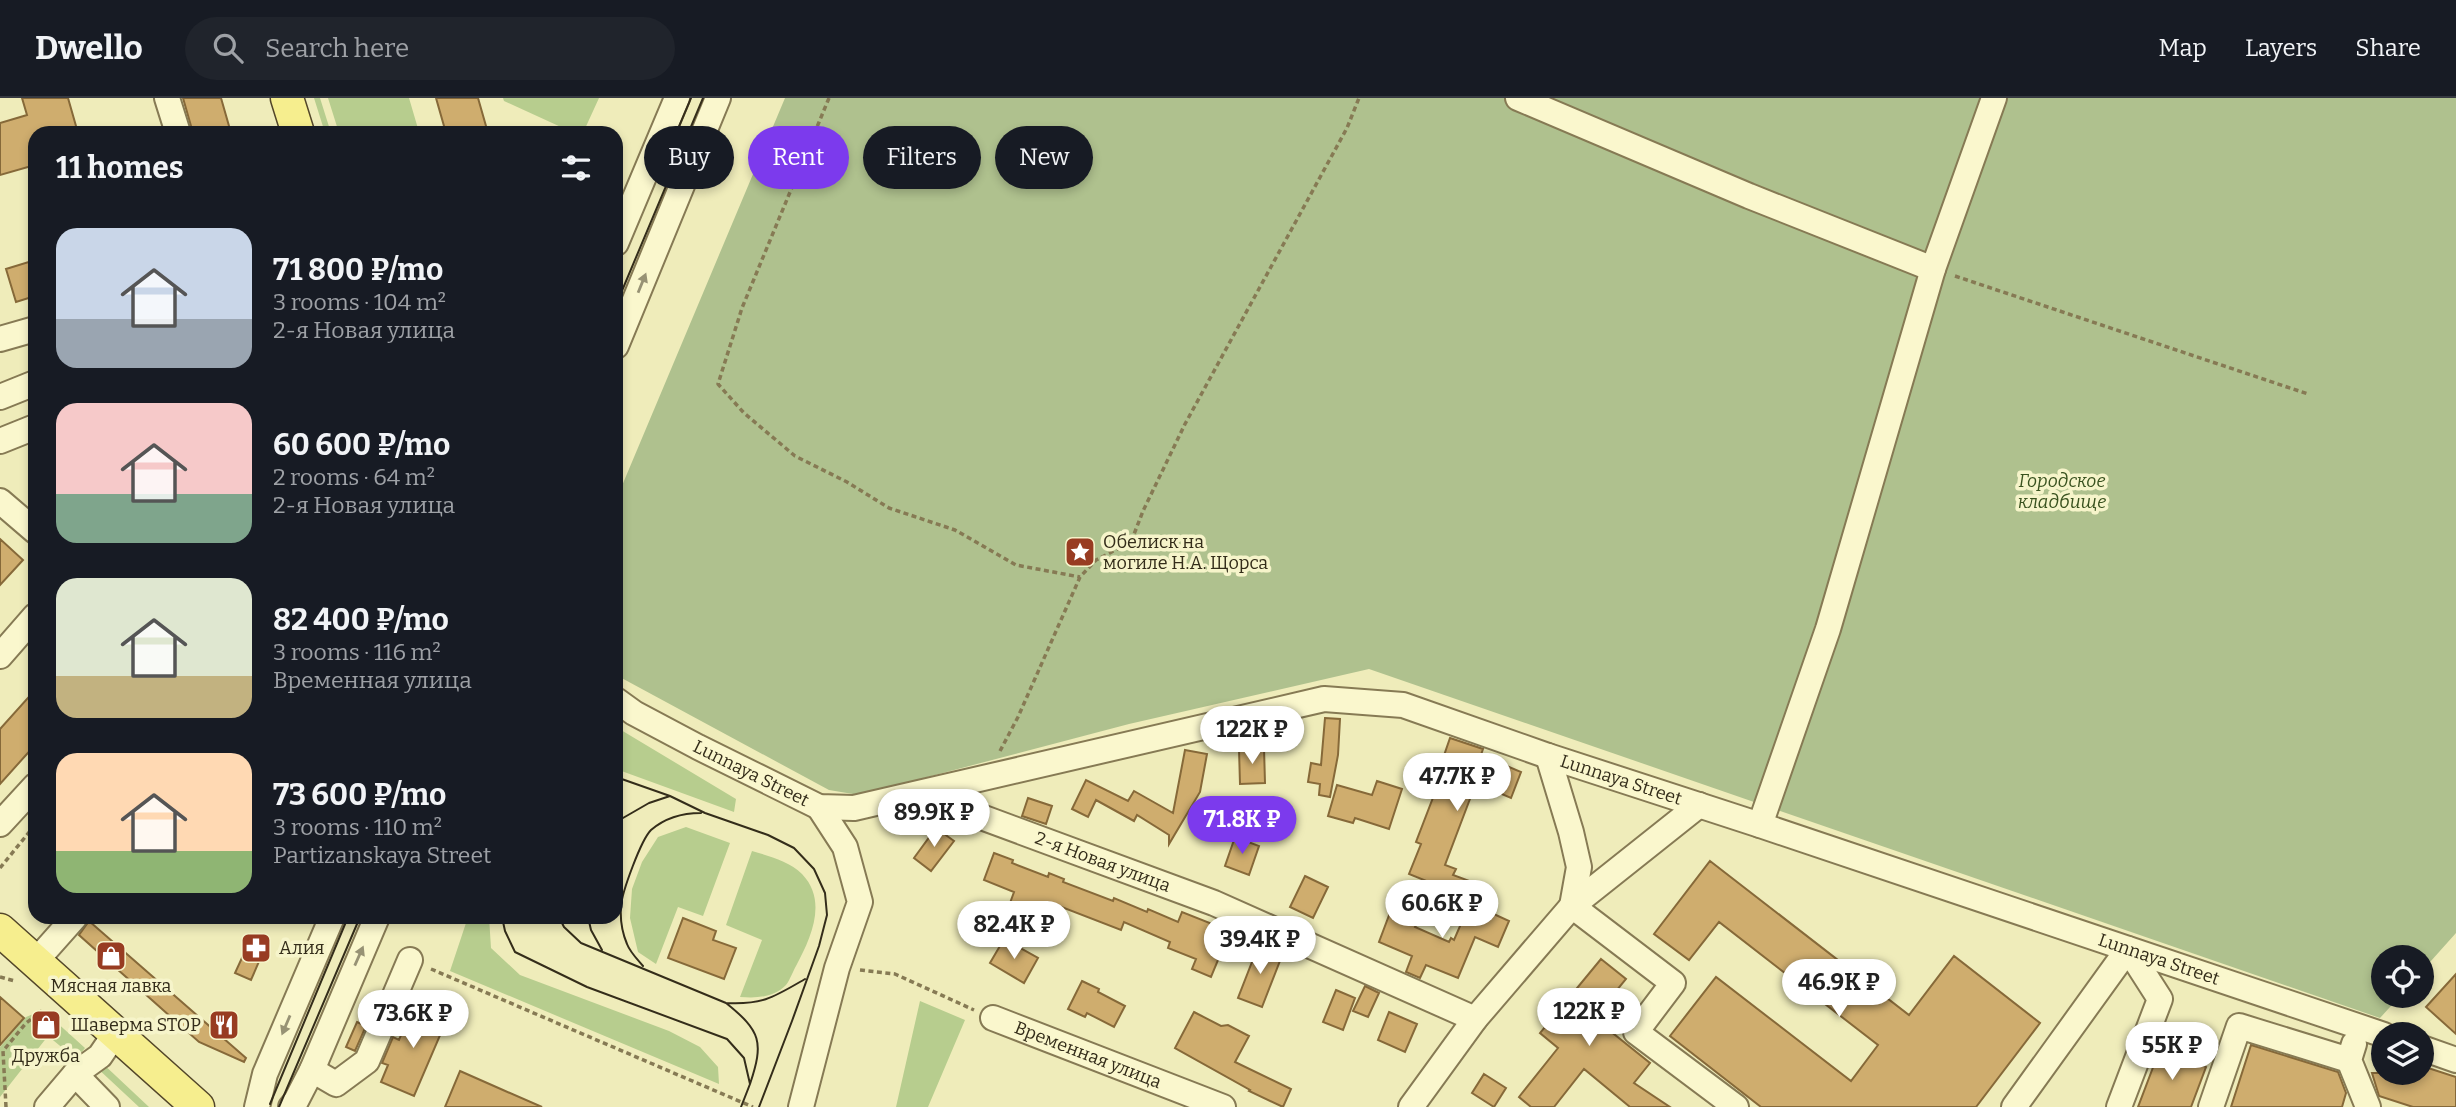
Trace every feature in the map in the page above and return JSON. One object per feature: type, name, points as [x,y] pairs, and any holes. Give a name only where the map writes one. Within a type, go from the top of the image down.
[{"type":"main road","points":[[288,98],[296,126]]},
{"type":"main road","points":[[0,930],[25,971],[115,1034],[198,1107]]},
{"type":"street","points":[[167,98],[176,126]]},
{"type":"street","points":[[623,226],[677,98]]},
{"type":"street","points":[[623,329],[718,98]]},
{"type":"street","points":[[1518,98],[1933,270]]},
{"type":"street","points":[[1760,825],[1828,629],[1933,270],[1994,98]]},
{"type":"street","points":[[0,339],[28,331]]},
{"type":"street","points":[[0,397],[28,386]]},
{"type":"street","points":[[0,441],[28,430]]},
{"type":"street","points":[[0,501],[28,525]]},
{"type":"street","points":[[0,656],[28,624]]},
{"type":"street","name":"Lunnaya Street","points":[[623,705],[698,747],[819,807],[854,808],[1324,699],[1403,705],[1548,756],[2371,1031]]},
{"type":"street","points":[[1548,756],[1571,832],[1578,867],[1572,906]]},
{"type":"street","points":[[0,824],[28,794]]},
{"type":"street","name":"2-я Новая улица","points":[[919,794],[1214,903],[1475,1019]]},
{"type":"street","points":[[1411,1107],[1475,1019],[1572,906],[1699,805]]},
{"type":"street","points":[[802,1107],[837,968],[860,902],[845,847],[819,807]]},
{"type":"street","points":[[1572,906],[1673,983],[1636,1032],[1736,1107]]},
{"type":"street","points":[[25,971],[69,924]]},
{"type":"street","points":[[257,1107],[265,1074],[329,924]]},
{"type":"street","points":[[291,1107],[312,1070],[374,924]]},
{"type":"street","points":[[2014,1107],[2128,949],[2160,999],[2119,1107]]},
{"type":"street","points":[[312,1070],[336,1084],[366,1060],[410,960]]},
{"type":"street","name":"Временная улица","points":[[993,1018],[1223,1107]]},
{"type":"street","points":[[2211,1107],[2239,1026],[2348,1060]]},
{"type":"street","points":[[2360,1027],[2348,1060],[2368,1107]]},
{"type":"street","points":[[47,1107],[75,1074],[100,1056],[115,1034]]},
{"type":"street","points":[[2434,1052],[2456,1060]]},
{"type":"street","points":[[75,1074],[107,1107]]},
{"type":"path","points":[[829,98],[742,308],[718,384],[744,413],[795,456],[847,482],[889,508],[955,530],[1016,565],[1080,577]]},
{"type":"path","points":[[993,777],[1001,746],[1018,717],[1080,577],[1097,560],[1131,542],[1185,424],[1347,128],[1359,98]]},
{"type":"path","points":[[1933,270],[2308,394]]},
{"type":"path","points":[[0,867],[28,833]]},
{"type":"path","points":[[410,960],[753,1107]]},
{"type":"path","points":[[837,968],[895,974],[993,1018]]},
{"type":"path","points":[[0,977],[25,971]]},
{"type":"path","points":[[6,1107],[3,1051],[26,1023],[42,1011]]},
{"type":"green space","points":[[314,98],[320,98],[329,126],[323,126]]},
{"type":"green space","points":[[328,98],[409,98],[417,126],[337,126]]},
{"type":"green space","points":[[503,98],[599,98],[586,126],[559,126],[504,101]]},
{"type":"green space","name":"Городское кладбище","points":[[785,98],[2456,98],[2456,933],[2434,958],[2434,945],[2371,945],[2371,1008],[2389,1008],[2380,1018],[1369,669],[1129,724],[859,795],[829,790],[623,679],[623,483],[748,186],[748,189],[849,189],[849,126],[773,126]]},
{"type":"green space","points":[[623,731],[736,799],[734,812],[623,772]]},
{"type":"green space","points":[[686,827],[730,843],[703,916],[678,907],[656,964],[638,952],[630,918],[632,889],[642,862],[658,837]]},
{"type":"green space","points":[[752,851],[797,869],[810,885],[815,908],[807,944],[786,985],[770,995],[740,997],[762,940],[726,925]]},
{"type":"green space","points":[[466,924],[489,924],[491,948],[520,975],[669,1031],[700,1047],[718,1067],[719,1084],[450,971]]},
{"type":"green space","points":[[920,1001],[965,1020],[928,1107],[896,1107]]},
{"type":"green space","points":[[43,1010],[85,1048],[76,1059],[48,1036],[0,1097],[0,1047],[26,1017]]},
{"type":"green space","points":[[100,1061],[149,1107],[139,1107],[95,1066]]},
{"type":"building","points":[[22,98],[68,98],[76,126],[28,126],[28,167],[0,175],[0,123],[27,115]]},
{"type":"building","points":[[183,98],[221,98],[229,126],[191,126]]},
{"type":"building","points":[[436,98],[478,98],[486,126],[444,126]]},
{"type":"building","points":[[28,262],[28,298],[16,302],[6,269]]},
{"type":"building","points":[[0,539],[23,560],[0,585]]},
{"type":"building","points":[[28,698],[28,753],[0,784],[0,729]]},
{"type":"building","points":[[1325,718],[1340,719],[1338,755],[1330,797],[1319,795],[1320,784],[1308,782],[1311,763],[1321,765]]},
{"type":"building","points":[[1450,738],[1483,749],[1481,755],[1521,772],[1511,798],[1476,783],[1445,865],[1456,869],[1453,875],[1483,886],[1478,902],[1409,874],[1421,844],[1416,842],[1444,769],[1440,767]]},
{"type":"building","points":[[1264,748],[1265,783],[1240,784],[1239,749]]},
{"type":"building","points":[[1185,750],[1207,754],[1200,792],[1169,844],[1169,835],[1137,815],[1134,821],[1096,800],[1088,817],[1072,809],[1086,780],[1128,801],[1134,791],[1173,813]]},
{"type":"building","points":[[1377,781],[1402,789],[1389,829],[1355,818],[1353,823],[1328,816],[1337,785],[1372,795]]},
{"type":"building","points":[[1028,798],[1052,806],[1046,824],[1022,816]]},
{"type":"building","points":[[936,828],[954,841],[931,871],[914,858]]},
{"type":"building","points":[[1235,837],[1259,846],[1249,875],[1225,866]]},
{"type":"building","points":[[994,853],[1013,860],[1012,863],[1048,877],[1049,873],[1064,879],[1063,882],[1113,901],[1114,898],[1178,922],[1182,912],[1230,931],[1211,977],[1192,969],[1196,959],[1168,948],[1170,942],[1124,922],[1121,930],[1054,904],[1050,916],[1010,903],[1014,892],[984,880]]},
{"type":"building","points":[[1710,861],[1909,1015],[1954,956],[2040,1023],[1976,1107],[1761,1107],[1670,1036],[1716,977],[1851,1081],[1878,1045],[1719,922],[1689,960],[1654,934]]},
{"type":"building","points":[[1305,876],[1328,887],[1313,918],[1290,907]]},
{"type":"building","points":[[1470,903],[1509,921],[1498,947],[1475,937],[1458,978],[1426,965],[1420,978],[1406,972],[1412,956],[1379,942],[1391,910],[1418,921],[1415,927],[1449,942],[1451,938],[1454,940]]},
{"type":"building","points":[[683,918],[716,931],[713,940],[736,948],[724,979],[668,958]]},
{"type":"building","points":[[87,924],[92,924],[246,1058],[244,1062],[199,1042],[79,935]]},
{"type":"building","points":[[252,936],[267,943],[251,980],[235,973]]},
{"type":"building","points":[[1004,939],[1038,958],[1024,983],[990,963]]},
{"type":"building","points":[[1259,944],[1283,953],[1262,1007],[1238,998]]},
{"type":"building","points":[[1601,959],[1626,979],[1594,1018],[1650,1063],[1634,1083],[1670,1107],[1630,1107],[1584,1069],[1554,1107],[1531,1107],[1519,1097],[1558,1048],[1540,1033]]},
{"type":"building","points":[[2456,974],[2456,1034],[2427,1008],[2434,1008],[2434,998]]},
{"type":"building","points":[[1082,981],[1125,1006],[1114,1027],[1087,1013],[1085,1017],[1068,1009]]},
{"type":"building","points":[[1365,986],[1379,993],[1368,1017],[1353,1011]]},
{"type":"building","points":[[1336,990],[1355,998],[1343,1030],[1323,1022]]},
{"type":"building","points":[[0,997],[24,1018],[0,1045]]},
{"type":"building","points":[[414,1004],[447,1019],[414,1096],[381,1082],[388,1065],[382,1063],[393,1037],[399,1040]]},
{"type":"building","points":[[1194,1012],[1249,1036],[1235,1062],[1291,1089],[1283,1107],[1249,1091],[1175,1048]]},
{"type":"building","points":[[1389,1012],[1417,1024],[1405,1052],[1378,1040]]},
{"type":"building","points":[[357,1022],[366,1026],[355,1051],[346,1047]]},
{"type":"building","points":[[2251,1045],[2338,1072],[2346,1093],[2342,1107],[2231,1107]]},
{"type":"building","points":[[2160,1049],[2206,1067],[2191,1107],[2138,1107]]},
{"type":"building","points":[[2434,1070],[2456,1077],[2456,1107],[2413,1107],[2379,1096],[2376,1085],[2434,1085]]},
{"type":"building","points":[[460,1071],[503,1090],[542,1107],[445,1107]]},
{"type":"building","points":[[1484,1074],[1506,1088],[1494,1107],[1472,1093]]},
{"type":"tram line","points":[[679,126],[691,98]]},
{"type":"tram line","points":[[623,288],[703,98]]},
{"type":"tram line","points":[[623,779],[768,835],[794,848],[814,869],[825,893],[827,915],[819,946],[759,1107]]},
{"type":"tram line","points":[[623,818],[649,803],[670,796]]},
{"type":"tram line","points":[[623,896],[642,844],[651,830],[674,817],[701,813]]},
{"type":"tram line","points":[[270,1104],[345,924]]},
{"type":"tram line","points":[[279,1107],[357,924]]},
{"type":"tram line","points":[[504,924],[515,952],[587,987],[727,1039],[744,1058],[750,1084],[741,1107]]},
{"type":"tram line","points":[[562,924],[581,943],[726,1003],[759,1001],[785,991],[805,979]]},
{"type":"tram line","points":[[590,924],[602,950]]},
{"type":"tram line","points":[[622,924],[628,947],[643,966]]},
{"type":"tram line","points":[[726,1003],[753,1030],[756,1038],[757,1058],[750,1084]]},
{"type":"place","name":"Обелиск на могиле Н.А. Щорса","points":[[1080,552]]},
{"type":"place","name":"Алия","points":[[256,948]]},
{"type":"place","name":"Мясная лавка","points":[[111,956]]},
{"type":"place","name":"Дружба","points":[[46,1025]]},
{"type":"place","name":"Шаверма STOP","points":[[224,1025]]}]
